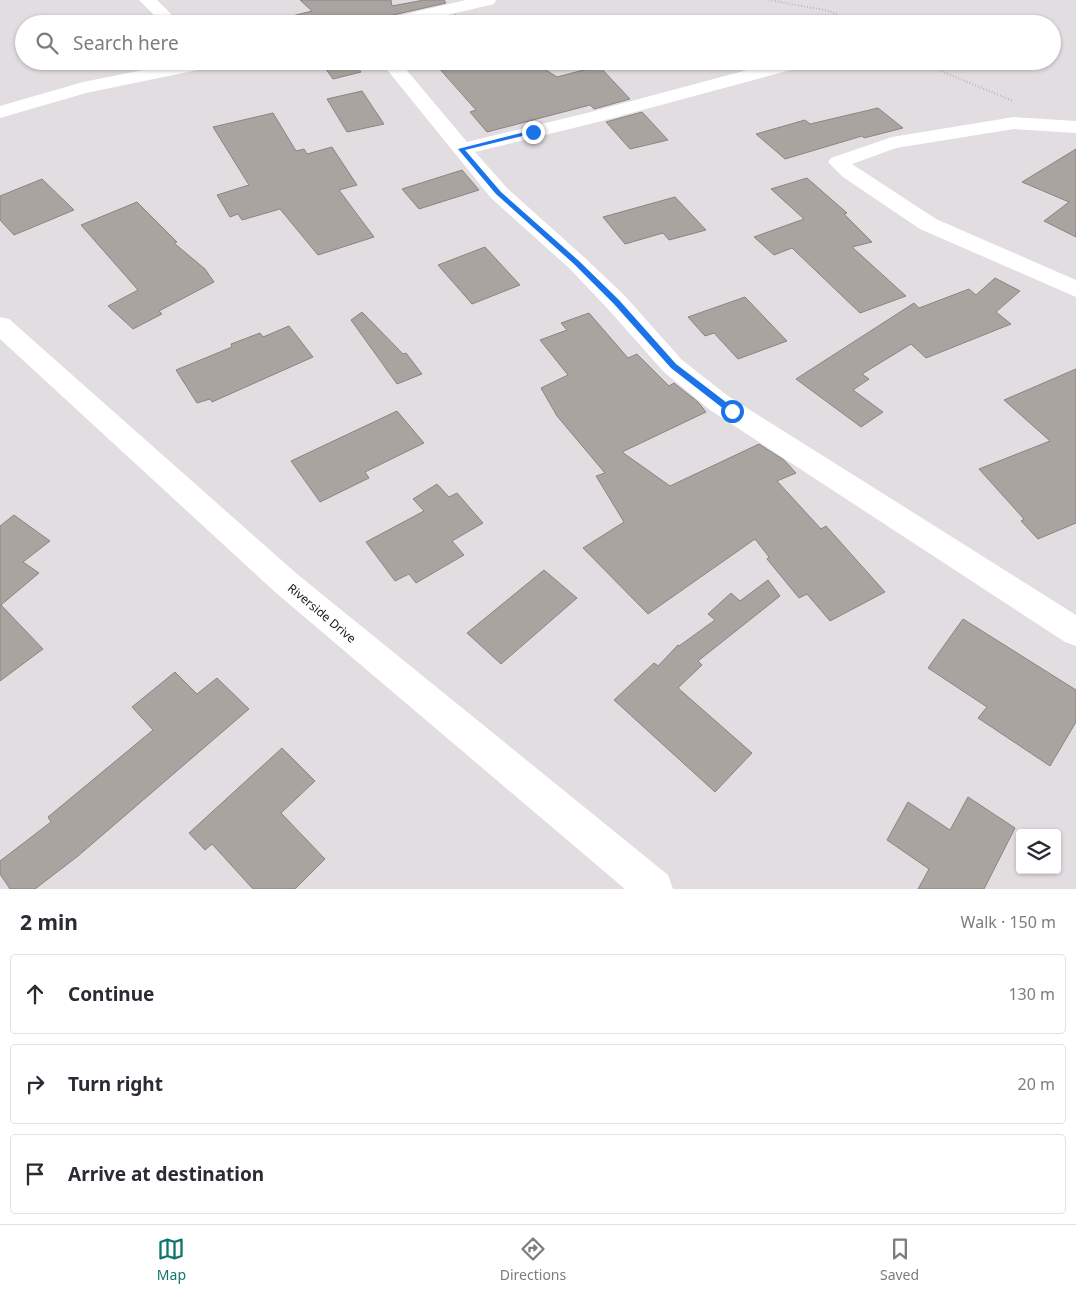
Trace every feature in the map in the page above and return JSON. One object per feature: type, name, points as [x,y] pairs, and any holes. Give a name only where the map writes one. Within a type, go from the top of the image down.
[{"type":"street","points":[[147,0],[163,15]]},
{"type":"street","points":[[424,15],[488,0]]},
{"type":"street","points":[[0,112],[83,88],[170,70]]},
{"type":"street","points":[[396,70],[498,193],[577,263],[616,302],[673,366],[719,403],[1076,632]]},
{"type":"street","points":[[461,149],[587,119],[769,70]]},
{"type":"street","points":[[1076,127],[1014,123],[892,143],[838,162],[850,173],[928,224],[1076,289]]},
{"type":"street","name":"Riverside Drive","points":[[0,325],[286,583],[654,889]]},
{"type":"path","points":[[769,0],[830,11],[836,15]]},
{"type":"path","points":[[938,70],[1014,102]]},
{"type":"building","points":[[300,0],[391,0],[392,6],[424,0],[444,0],[446,3],[393,15],[296,15],[312,11]]},
{"type":"building","points":[[326,70],[360,70],[361,72],[333,79]]},
{"type":"building","points":[[441,70],[546,70],[557,77],[584,70],[603,70],[630,99],[594,109],[590,105],[487,132],[470,112],[476,110]]},
{"type":"building","points":[[362,91],[384,124],[347,132],[327,99]]},
{"type":"building","points":[[878,108],[903,128],[864,138],[862,136],[785,159],[756,134],[805,120],[810,124]]},
{"type":"building","points":[[642,112],[668,140],[630,149],[606,122]]},
{"type":"building","points":[[273,113],[296,151],[304,149],[307,154],[332,147],[357,185],[339,190],[374,237],[318,255],[280,209],[242,220],[238,214],[230,217],[217,195],[249,185],[213,127]]},
{"type":"building","points":[[1076,149],[1076,237],[1044,221],[1069,202],[1022,182]]},
{"type":"building","points":[[462,170],[479,190],[419,209],[402,189]]},
{"type":"building","points":[[807,178],[847,213],[844,214],[872,242],[852,247],[906,296],[860,313],[792,248],[774,255],[754,237],[804,219],[771,189]]},
{"type":"building","points":[[42,179],[74,210],[14,235],[0,220],[0,196]]},
{"type":"building","points":[[675,197],[706,230],[669,240],[663,233],[625,244],[603,217]]},
{"type":"building","points":[[137,202],[177,242],[174,243],[205,269],[214,282],[159,311],[162,314],[133,329],[108,306],[138,290],[81,225]]},
{"type":"building","points":[[485,247],[520,285],[472,304],[438,265]]},
{"type":"building","points":[[995,278],[1020,291],[996,312],[1011,324],[926,358],[911,344],[862,374],[869,379],[853,390],[883,412],[861,427],[796,379],[914,303],[919,308],[969,289],[976,295]]},
{"type":"building","points":[[745,297],[787,341],[738,359],[714,333],[705,336],[688,317]]},
{"type":"building","points":[[362,312],[403,354],[406,353],[422,374],[397,384],[351,320]]},
{"type":"building","points":[[589,313],[628,358],[637,354],[669,386],[674,383],[698,402],[706,412],[622,452],[670,486],[759,444],[784,460],[796,473],[777,481],[821,529],[826,526],[885,592],[830,621],[807,594],[799,598],[767,559],[769,557],[755,539],[648,614],[583,548],[624,522],[596,476],[605,473],[557,416],[541,388],[568,375],[540,340],[567,330],[561,323]]},
{"type":"building","points":[[289,326],[313,357],[212,402],[210,399],[197,403],[176,370],[232,347],[231,344],[260,333],[263,337]]},
{"type":"building","points":[[1076,369],[1076,523],[1038,539],[1021,521],[1024,519],[979,469],[1050,441],[1004,400]]},
{"type":"building","points":[[397,411],[424,443],[365,472],[369,478],[320,502],[291,461]]},
{"type":"building","points":[[437,484],[449,497],[457,493],[483,523],[452,541],[464,555],[416,583],[409,574],[395,581],[366,542],[424,511],[413,499]]},
{"type":"building","points":[[14,515],[50,541],[23,562],[39,573],[1,605],[43,649],[0,681],[0,526]]},
{"type":"building","points":[[544,570],[577,598],[501,664],[467,633]]},
{"type":"building","points":[[768,580],[780,596],[698,661],[702,665],[678,688],[752,753],[715,792],[614,700],[654,663],[658,666],[678,645],[715,620],[708,614],[731,593],[740,601]]},
{"type":"building","points":[[963,619],[1076,690],[1076,722],[1050,766],[978,718],[987,707],[928,668]]},
{"type":"building","points":[[175,672],[197,694],[217,678],[249,709],[78,856],[35,889],[10,889],[0,874],[0,861],[51,822],[48,817],[153,730],[132,707]]},
{"type":"building","points":[[282,748],[315,781],[281,813],[325,859],[295,889],[253,889],[212,844],[205,850],[189,833]]},
{"type":"building","points":[[968,797],[1015,828],[984,889],[918,889],[929,869],[887,840],[908,802],[950,830]]},
{"type":"route","points":[[533,132],[461,149],[498,193],[577,263],[616,302],[673,366],[719,403],[732,411]]}]
